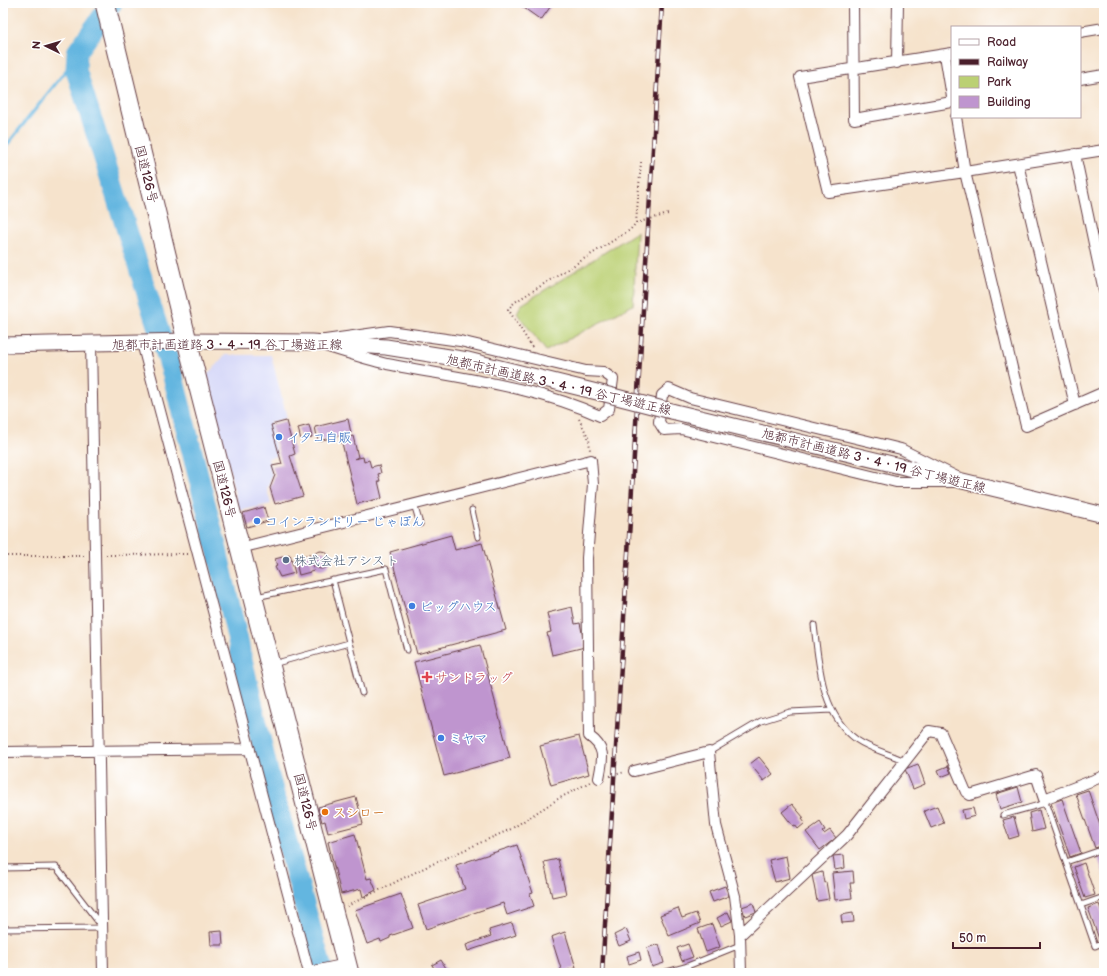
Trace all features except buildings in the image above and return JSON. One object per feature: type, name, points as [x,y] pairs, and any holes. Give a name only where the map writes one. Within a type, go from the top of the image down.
[{"type":"highway","name":"国道126号","points":[[105,3],[187,341],[270,664],[286,713],[306,790],[348,968]]},
{"type":"street","points":[[852,3],[854,119],[951,102]]},
{"type":"street","points":[[897,63],[898,3]]},
{"type":"street","points":[[1081,32],[1104,28]]},
{"type":"street","points":[[951,86],[948,54],[800,77],[828,192],[1104,150]]},
{"type":"street","points":[[1081,80],[1104,75]]},
{"type":"street","points":[[956,118],[965,172],[1026,426],[1104,392]]},
{"type":"street","points":[[1075,154],[1104,290]]},
{"type":"street","points":[[1018,164],[1075,405]]},
{"type":"street","points":[[389,331],[460,341],[565,367],[586,371],[603,372],[613,379],[609,409],[600,416],[570,403],[468,379],[386,363],[311,342],[389,331]]},
{"type":"street","name":"旭都市計画道路 3・4・19 谷丁場遊正線","points":[[3,345],[187,341],[311,342],[386,347],[468,360],[672,411],[1104,515]]},
{"type":"street","points":[[91,343],[104,973]]},
{"type":"street","points":[[145,343],[198,554],[309,973],[348,968]]},
{"type":"street","points":[[669,389],[690,398],[901,449],[967,482],[896,482],[681,429],[664,430],[659,422],[662,395],[669,389]]},
{"type":"street","points":[[240,548],[591,460],[593,484],[587,558],[589,736],[602,748],[599,778]]},
{"type":"street","points":[[740,935],[846,835],[929,731],[941,733],[966,792],[970,795],[1036,775],[1045,801],[1104,776]]},
{"type":"street","points":[[3,752],[250,749]]},
{"type":"street","points":[[634,771],[709,752],[716,825],[735,896],[740,935],[741,973]]},
{"type":"lane","points":[[414,504],[420,524]]},
{"type":"lane","points":[[472,510],[478,537]]},
{"type":"lane","points":[[253,597],[386,569],[407,650]]},
{"type":"lane","points":[[333,580],[362,693]]},
{"type":"lane","points":[[814,625],[824,690],[832,710],[842,726],[858,740],[905,761]]},
{"type":"lane","points":[[270,664],[349,643]]},
{"type":"lane","points":[[709,752],[762,721],[790,712],[832,710]]},
{"type":"lane","points":[[1004,815],[1045,801],[1095,946],[1104,942]]},
{"type":"lane","points":[[1066,862],[1104,849]]},
{"type":"lane","points":[[3,868],[56,867],[103,928]]},
{"type":"lane","points":[[1081,905],[1104,897]]},
{"type":"lane","points":[[3,929],[103,928]]},
{"type":"lane","points":[[663,973],[685,967],[740,946]]},
{"type":"path","points":[[636,223],[641,162]]},
{"type":"path","points":[[533,349],[508,309],[515,302],[630,230],[636,223],[668,214]]},
{"type":"path","points":[[578,416],[589,439],[591,460]]},
{"type":"path","points":[[3,556],[198,554]]},
{"type":"path","points":[[334,913],[426,867],[511,829],[558,799],[599,778],[634,771]]},
{"type":"shaded area","points":[[225,355],[271,355],[287,418],[270,423],[277,456],[268,458],[272,475],[267,489],[271,504],[239,511],[207,375]]},
{"type":"green space","points":[[637,232],[633,305],[546,351],[517,313],[521,305]]},
{"type":"waterway","points":[[112,3],[77,52],[76,70],[171,369],[217,550],[269,776],[323,973]]},
{"type":"waterway","points":[[3,150],[76,58]]},
{"type":"railway","points":[[602,973],[662,3]]},
{"type":"place","name":"イタコ自販","points":[[279,437]]},
{"type":"place","name":"コインランドリー じゃぼん","points":[[257,521]]},
{"type":"place","name":"株式会社アシスト","points":[[286,560]]},
{"type":"place","name":"ビッグハウス","points":[[412,606]]},
{"type":"place","name":"サンドラッグ","points":[[427,677]]},
{"type":"place","name":"ミヤマ","points":[[441,738]]},
{"type":"place","name":"スシロー","points":[[325,812]]}]
